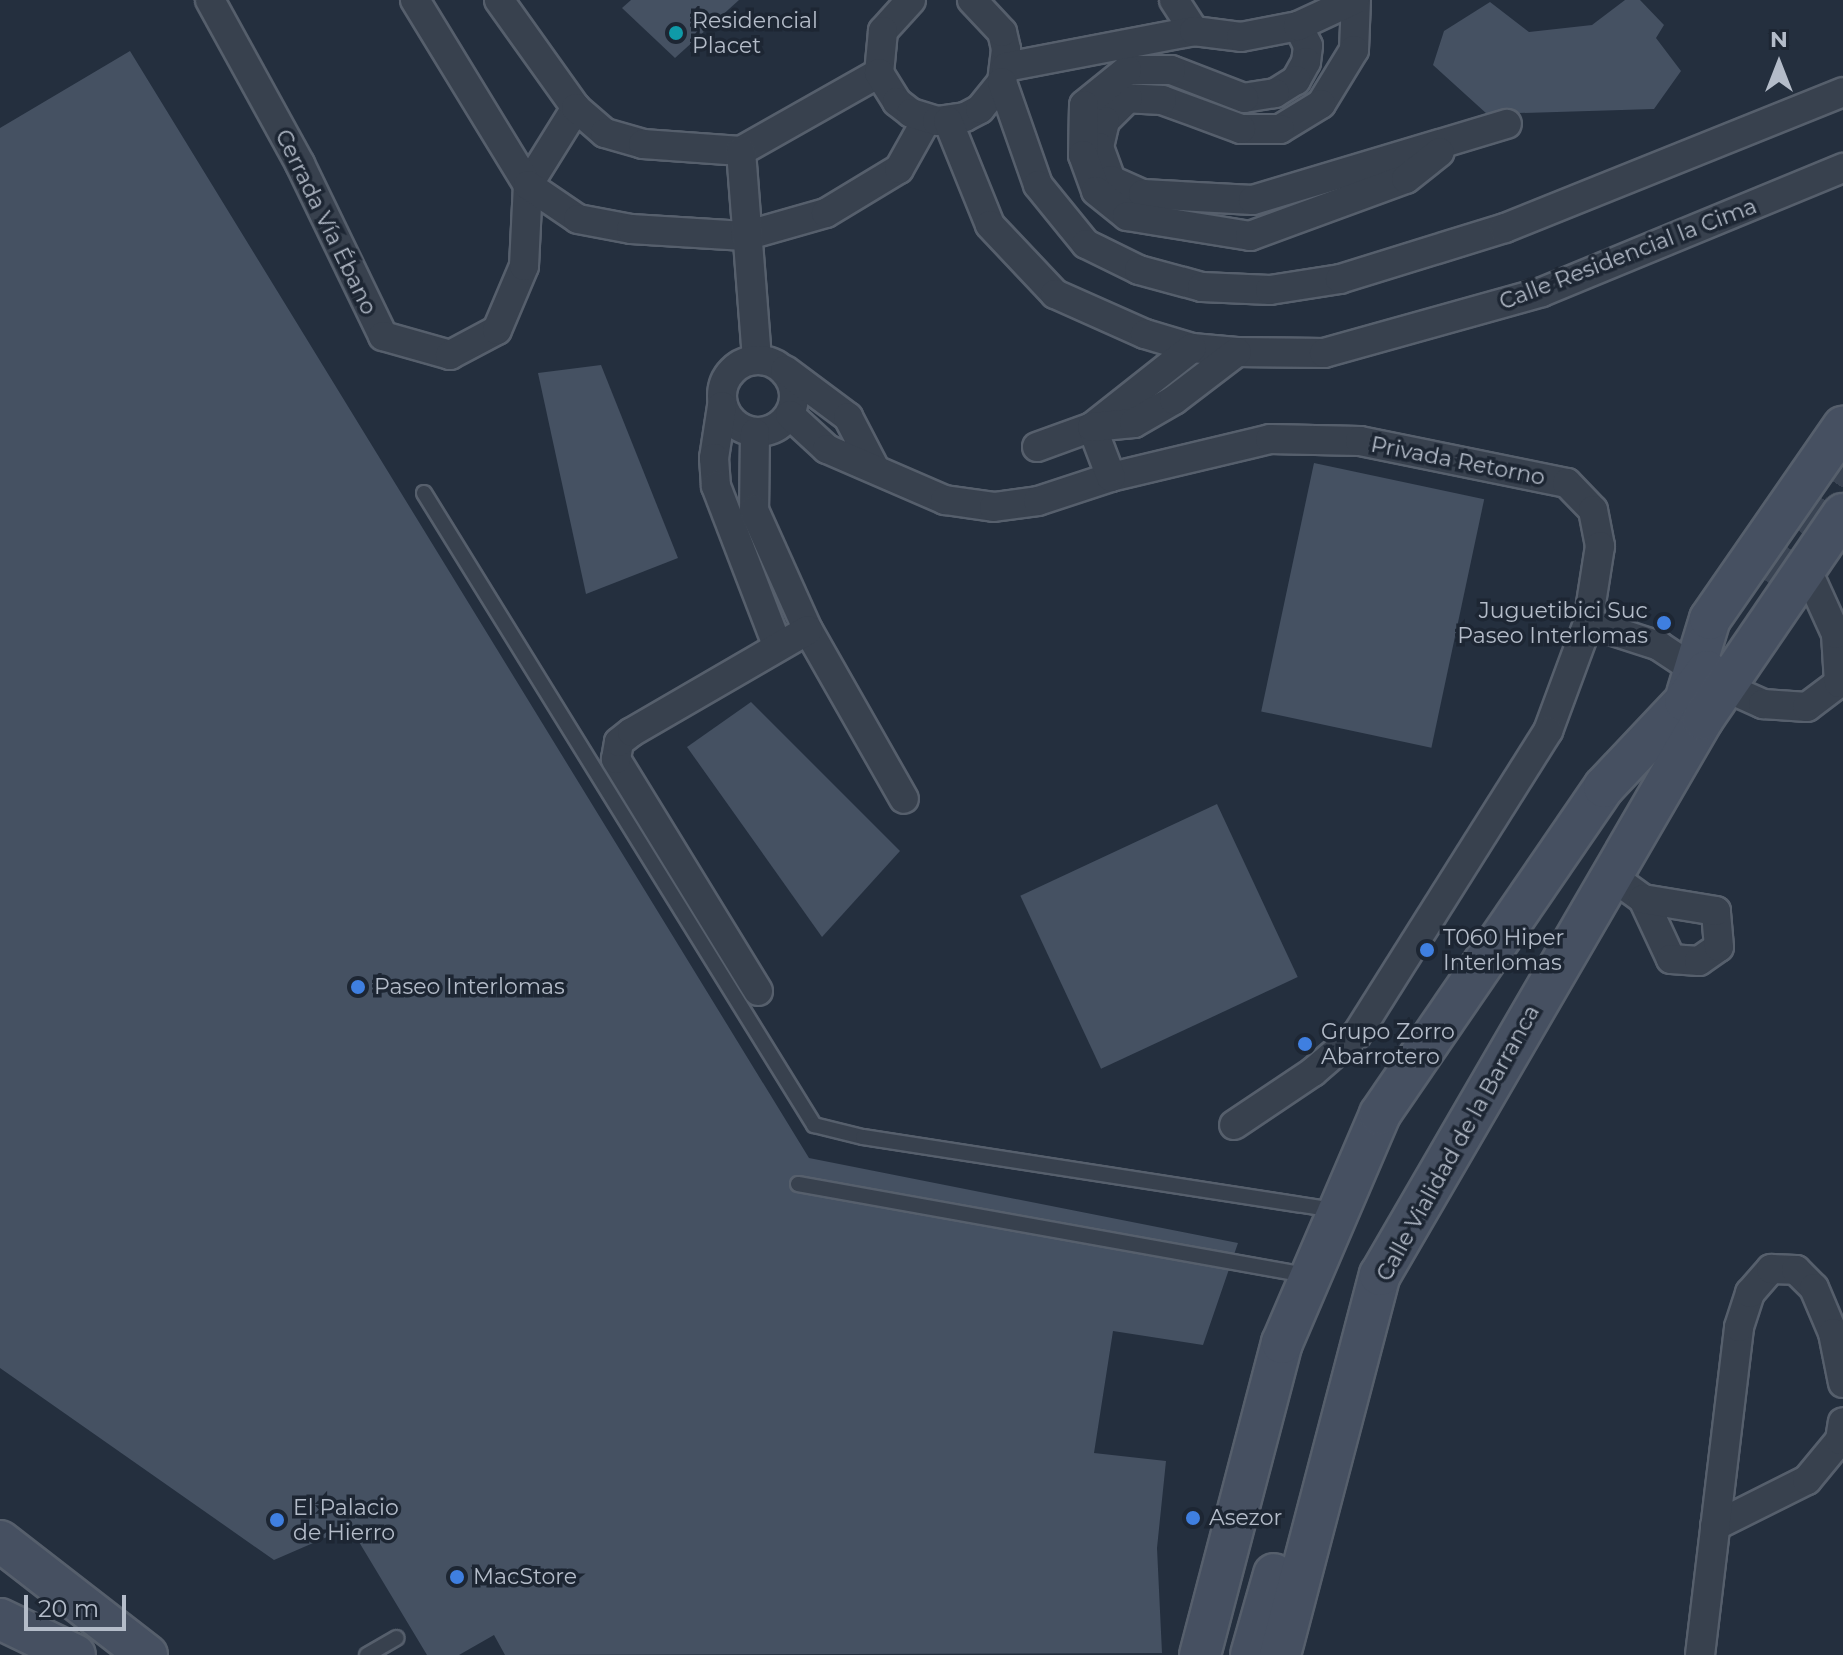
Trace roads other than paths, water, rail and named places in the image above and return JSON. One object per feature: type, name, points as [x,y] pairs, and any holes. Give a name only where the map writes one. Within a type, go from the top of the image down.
[{"type":"main road","points":[[1702,686],[1710,619],[1843,427]]},
{"type":"main road","name":"Calle Vialidad de la Barranca","points":[[1200,1655],[1282,1343],[1389,1101],[1604,787],[1702,686],[1806,568],[1843,514]]},
{"type":"main road","name":"Calle Vialidad de la Barranca","points":[[1280,1655],[1380,1275],[1610,875],[1702,686],[1769,583]]},
{"type":"main road","points":[[1251,1655],[1307,1453],[1368,1319]]},
{"type":"main road","points":[[0,1541],[147,1655]]},
{"type":"main road","points":[[0,1567],[100,1655]]},
{"type":"main road","points":[[0,1619],[75,1655]]},
{"type":"main road","points":[[0,1633],[28,1655]]},
{"type":"street","name":"Cerrada Vía Ébano","points":[[210,0],[300,164],[383,336],[450,355],[497,330],[524,266],[528,185],[576,108]]},
{"type":"street","points":[[415,0],[528,185],[578,219],[631,229],[745,236],[826,213],[899,169],[938,120],[980,109],[1004,74],[1194,31],[1241,37],[1298,26],[1355,0],[1354,50],[1321,104],[1280,129],[1241,129],[1162,100],[1128,98],[1105,121],[1099,147],[1111,180],[1143,194],[1253,200],[1447,146],[1507,124]]},
{"type":"street","points":[[499,0],[576,108],[605,133],[643,144],[741,151],[879,73]]},
{"type":"street","points":[[911,0],[883,31],[879,73],[897,102],[938,120]]},
{"type":"street","points":[[1174,0],[1194,31]]},
{"type":"street","points":[[984,2],[1002,32],[1004,74],[1038,185],[1086,244],[1139,270],[1202,287],[1270,290],[1340,279],[1505,228],[1843,92]]},
{"type":"street","points":[[1298,26],[1308,46],[1306,62],[1296,80],[1275,93],[1244,98],[1171,70],[1127,70],[1084,105],[1083,155],[1096,191],[1127,216],[1250,236],[1406,179],[1447,146]]},
{"type":"street","name":"Calle Residencial la Cima","points":[[938,120],[990,225],[1055,294],[1145,334],[1192,348],[1237,352],[1324,353],[1542,292],[1843,168]]},
{"type":"street","points":[[722,406],[732,425],[755,433],[775,429],[790,415],[796,396],[790,377],[767,361],[745,236],[741,151]]},
{"type":"street","points":[[1092,427],[1192,348]]},
{"type":"street","points":[[1037,447],[1092,427],[1134,423],[1174,400],[1237,352]]},
{"type":"street","points":[[777,645],[724,518],[713,469],[723,384],[736,366],[767,361],[848,417],[874,467]]},
{"type":"street","name":"Privada Retorno","points":[[790,415],[827,449],[945,500],[994,507],[1038,501],[1111,477],[1270,439],[1360,441],[1567,483],[1593,510],[1600,546],[1588,623],[1548,731],[1357,1034],[1313,1072],[1234,1125]]},
{"type":"street","points":[[1092,427],[1111,477]]},
{"type":"street","points":[[755,433],[754,510],[808,630],[904,799]]},
{"type":"street","points":[[724,518],[754,510]]},
{"type":"street","points":[[1588,623],[1659,646],[1702,686],[1763,704],[1807,707],[1841,687],[1836,634],[1806,568]]},
{"type":"street","points":[[758,991],[616,759],[619,742],[632,732],[777,645],[808,630]]},
{"type":"street","points":[[1610,875],[1643,899],[1716,911],[1719,947],[1699,961],[1671,959],[1643,899]]},
{"type":"street","points":[[1700,1655],[1739,1327],[1750,1293],[1771,1269],[1796,1270],[1814,1288],[1833,1333],[1843,1383]]},
{"type":"street","points":[[1715,1526],[1807,1480],[1840,1440],[1843,1422]]},
{"type":"lane","points":[[424,493],[814,1125],[863,1137],[1339,1210]]},
{"type":"lane","points":[[798,1184],[1311,1276]]},
{"type":"lane","points":[[367,1655],[396,1638]]},
{"type":"tunnel","points":[[1769,583],[1843,466]]},
{"type":"place","name":"Residencial Placet","points":[[676,33]]},
{"type":"place","name":"Juguetibici Suc Paseo Interlomas","points":[[1664,623]]},
{"type":"place","name":"T060 Hiper Interlomas","points":[[1427,950]]},
{"type":"place","name":"Paseo Interlomas","points":[[358,987]]},
{"type":"place","name":"Grupo Zorro Abarrotero","points":[[1305,1044]]},
{"type":"place","name":"Asezor","points":[[1193,1518]]},
{"type":"place","name":"El Palacio de Hierro","points":[[277,1520]]},
{"type":"place","name":"MacStore","points":[[457,1577]]}]
